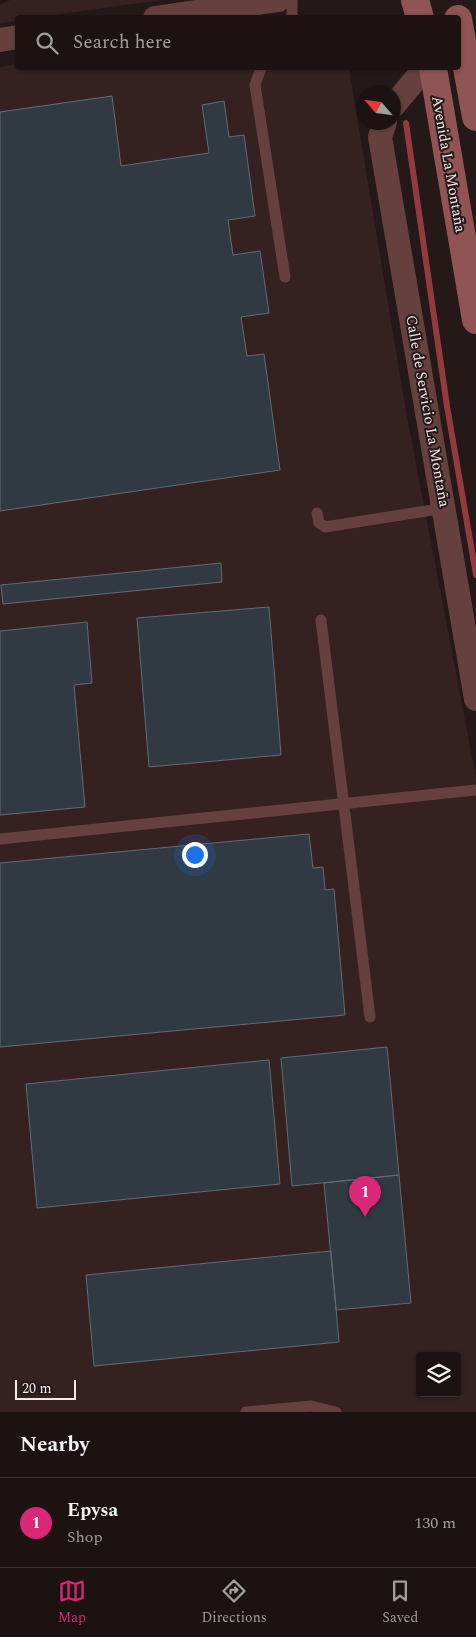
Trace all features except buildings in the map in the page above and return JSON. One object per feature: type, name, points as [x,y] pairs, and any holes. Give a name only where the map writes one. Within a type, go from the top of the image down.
[{"type":"main road","points":[[415,0],[419,15]]},
{"type":"main road","points":[[455,0],[458,15]]},
{"type":"main road","points":[[461,34],[476,116]]},
{"type":"main road","name":"Avenida La Montaña","points":[[432,70],[476,320]]},
{"type":"street","points":[[176,15],[278,0]]},
{"type":"street","points":[[0,40],[15,38]]},
{"type":"street","points":[[401,97],[423,70]]},
{"type":"street","name":"Calle de Servicio La Montaña","points":[[382,130],[380,137],[445,508],[476,700]]},
{"type":"lane","points":[[292,0],[292,15]]},
{"type":"lane","points":[[260,70],[255,84],[285,277]]},
{"type":"lane","points":[[317,513],[319,523],[326,527],[445,508]]},
{"type":"lane","points":[[322,620],[370,1017]]},
{"type":"lane","points":[[0,839],[476,790]]},
{"type":"lane","points":[[246,1412],[311,1406],[336,1412]]},
{"type":"shaded area","points":[[10,0],[161,0],[54,15],[15,15],[15,21],[0,23],[0,5]]},
{"type":"shaded area","points":[[15,64],[15,70],[349,70],[356,110],[356,130],[359,130],[406,411],[476,778],[476,1412],[0,1412],[0,67]]},
{"type":"waterway","points":[[406,123],[447,406],[476,575]]},
{"type":"place","name":"Epysa","points":[[365,1217]]}]
